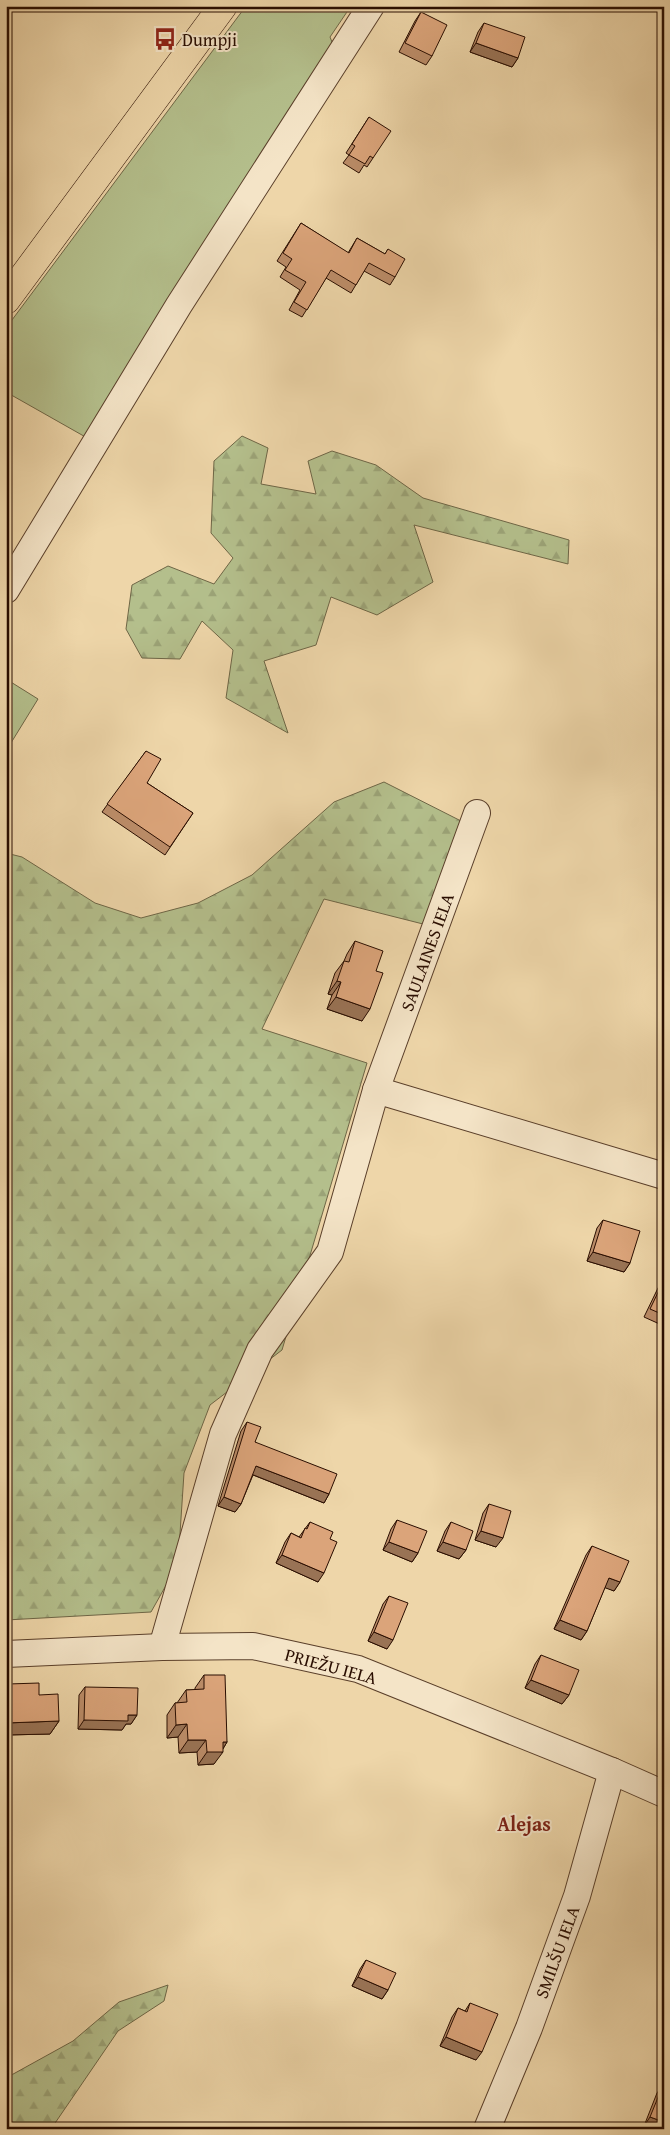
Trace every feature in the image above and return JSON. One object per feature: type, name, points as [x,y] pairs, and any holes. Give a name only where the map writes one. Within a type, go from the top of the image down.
[{"type":"main road","points":[[6,300],[223,6]]},
{"type":"street","points":[[6,590],[179,305],[371,6]]},
{"type":"street","name":"SAULAINES IELA","points":[[162,1646],[223,1434],[260,1350],[330,1252],[376,1090],[477,813]]},
{"type":"street","points":[[376,1090],[664,1176]]},
{"type":"street","name":"PRIEŽU IELA","points":[[6,1654],[162,1646],[253,1646],[358,1669],[612,1771],[664,1794]]},
{"type":"street","name":"SMILŠU IELA","points":[[487,2129],[529,2028],[577,1896],[612,1771]]},
{"type":"green space","points":[[246,6],[351,6],[330,37],[334,47],[89,439],[6,392],[6,328]]},
{"type":"green space","points":[[242,436],[268,448],[261,484],[316,494],[308,461],[332,451],[376,465],[423,498],[569,540],[568,564],[414,525],[433,582],[377,615],[331,597],[316,645],[264,661],[288,733],[226,698],[233,650],[202,621],[180,659],[142,658],[126,629],[132,585],[168,566],[214,584],[233,558],[211,533],[214,461]]},
{"type":"green space","points":[[6,679],[38,699],[6,751]]},
{"type":"green space","points":[[384,782],[465,823],[423,924],[324,899],[262,1029],[367,1063],[282,1350],[210,1405],[184,1473],[178,1564],[151,1612],[6,1620],[6,853],[22,857],[95,903],[141,918],[198,903],[252,875],[334,802]]},
{"type":"green space","points":[[168,1985],[164,2001],[118,2031],[51,2129],[6,2129],[6,2078],[73,2041],[119,2002]]},
{"type":"building","points":[[421,12],[447,25],[432,56],[405,43]]},
{"type":"building","points":[[484,23],[525,37],[518,58],[476,43]]},
{"type":"building","points":[[369,117],[391,131],[373,158],[370,156],[365,164],[349,155],[355,146],[352,144]]},
{"type":"building","points":[[301,223],[349,253],[357,238],[385,254],[388,249],[405,259],[395,277],[369,263],[356,285],[331,270],[307,310],[294,302],[306,282],[285,270],[292,259],[283,253]]},
{"type":"building","points":[[146,751],[161,759],[147,783],[193,813],[170,847],[107,804]]},
{"type":"building","points":[[355,941],[383,951],[376,971],[383,973],[370,1009],[336,997],[341,982],[337,981],[344,961],[349,962]]},
{"type":"building","points":[[603,1220],[640,1231],[630,1263],[593,1252]]},
{"type":"building","points":[[664,1280],[664,1315],[650,1309]]},
{"type":"building","points":[[247,1422],[261,1427],[255,1442],[337,1474],[329,1494],[256,1466],[241,1504],[224,1497]]},
{"type":"building","points":[[489,1504],[511,1511],[503,1538],[481,1531]]},
{"type":"building","points":[[397,1520],[427,1531],[418,1553],[389,1542]]},
{"type":"building","points":[[310,1522],[333,1532],[330,1539],[337,1542],[324,1573],[282,1555],[291,1533],[301,1538]]},
{"type":"building","points":[[451,1522],[473,1531],[466,1550],[443,1542]]},
{"type":"building","points":[[592,1546],[629,1561],[620,1582],[609,1578],[587,1631],[560,1620]]},
{"type":"building","points":[[389,1596],[408,1603],[393,1640],[374,1632]]},
{"type":"building","points":[[541,1655],[579,1670],[569,1695],[531,1680]]},
{"type":"building","points":[[204,1675],[225,1675],[227,1742],[223,1742],[223,1752],[207,1752],[206,1740],[188,1740],[187,1724],[176,1725],[175,1703],[187,1702],[186,1690],[204,1689]]},
{"type":"building","points":[[39,1683],[39,1695],[58,1694],[59,1721],[6,1723],[6,1695],[9,1694],[8,1684]]},
{"type":"building","points":[[85,1687],[138,1688],[137,1715],[128,1715],[128,1721],[84,1720]]},
{"type":"building","points":[[366,1960],[396,1973],[388,1990],[358,1977]]},
{"type":"building","points":[[470,2003],[498,2014],[482,2052],[446,2037],[458,2008],[467,2012]]},
{"type":"building","points":[[664,2085],[664,2122],[650,2117]]},
{"type":"place","name":"Dumpji","points":[[165,39]]},
{"type":"district","name":"Alejas","points":[[524,1823]]}]
